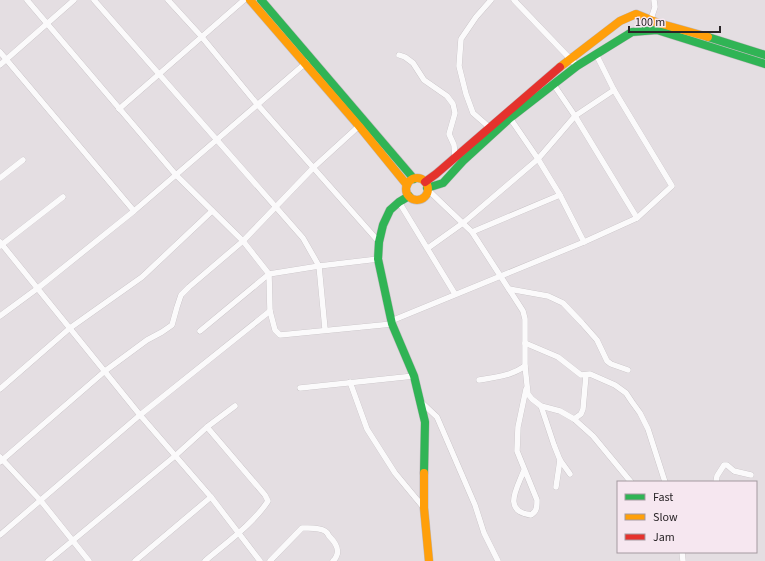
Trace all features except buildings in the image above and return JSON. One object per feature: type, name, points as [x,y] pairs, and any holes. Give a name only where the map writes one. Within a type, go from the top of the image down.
[{"type":"main road","points":[[250,0],[308,61],[414,179],[419,179],[426,187]]},
{"type":"main road","points":[[261,0],[407,185]]},
{"type":"main road","points":[[414,179],[407,185],[406,191],[409,196],[415,200],[425,196],[426,187],[436,174],[489,127],[571,58],[620,21],[636,14],[658,23],[699,34],[765,55]]},
{"type":"main road","points":[[426,187],[443,183],[463,161],[510,118],[577,66],[632,32],[657,30],[765,64]]},
{"type":"main road","points":[[409,196],[390,210],[383,225],[379,242],[378,259],[392,322],[414,376],[425,422],[424,508],[429,561]]},
{"type":"street","points":[[27,0],[176,175],[243,241],[269,274],[270,311],[275,330],[280,334],[392,322],[455,294],[501,277],[584,242],[637,218],[672,186],[614,90],[596,54]]},
{"type":"street","points":[[0,65],[74,0]]},
{"type":"street","points":[[94,0],[304,238],[319,266],[325,329]]},
{"type":"street","points":[[168,0],[201,36],[258,104],[379,242]]},
{"type":"street","points":[[119,109],[158,73],[244,0]]},
{"type":"street","points":[[489,127],[473,113],[466,94],[459,66],[461,40],[472,23],[491,0]]},
{"type":"street","points":[[514,0],[577,66]]},
{"type":"street","points":[[651,19],[655,7],[654,0]]},
{"type":"street","points":[[0,52],[134,211]]},
{"type":"street","points":[[399,55],[406,57],[424,80],[447,96],[453,104],[455,113],[449,134],[454,145],[455,156]]},
{"type":"street","points":[[0,316],[38,288],[134,211],[308,61]]},
{"type":"street","points":[[554,85],[575,116],[637,218]]},
{"type":"street","points":[[428,248],[463,223],[538,159],[575,116],[614,90]]},
{"type":"street","points":[[510,118],[560,195],[584,242]]},
{"type":"street","points":[[89,561],[41,501],[1,460],[105,371],[147,340],[172,325],[176,307],[182,295],[189,286],[243,241],[314,167],[359,126]]},
{"type":"street","points":[[0,178],[23,160]]},
{"type":"street","points":[[426,187],[472,232],[523,311],[525,366],[528,382],[528,394],[541,406],[560,411],[574,419],[593,436],[630,481]]},
{"type":"street","points":[[472,232],[560,195]]},
{"type":"street","points":[[63,197],[1,244],[140,415],[211,497],[260,561]]},
{"type":"street","points":[[399,202],[455,294]]},
{"type":"street","points":[[0,389],[70,328],[142,277],[212,211]]},
{"type":"street","points":[[200,331],[269,274],[378,259]]},
{"type":"street","points":[[510,289],[548,296],[563,303],[597,340],[607,361],[628,370]]},
{"type":"street","points":[[0,535],[140,415],[270,311]]},
{"type":"street","points":[[525,343],[558,357],[581,375],[590,374],[615,385],[626,393],[640,413],[648,429],[665,481]]},
{"type":"street","points":[[479,380],[507,375],[516,372],[525,366]]},
{"type":"street","points":[[574,419],[581,414],[583,409],[586,375]]},
{"type":"street","points":[[300,388],[414,376]]},
{"type":"street","points":[[350,382],[367,429],[394,473],[424,508]]},
{"type":"street","points":[[524,470],[513,496],[514,503],[520,512],[531,515],[535,513],[537,500],[517,452],[518,427],[528,382]]},
{"type":"street","points":[[421,402],[437,417],[475,505],[484,533],[498,561]]},
{"type":"street","points":[[48,561],[175,456],[207,427],[235,406]]},
{"type":"street","points":[[541,406],[560,460],[570,474]]},
{"type":"street","points":[[205,561],[239,532],[268,501],[265,495],[207,427]]},
{"type":"street","points":[[556,487],[560,460]]},
{"type":"street","points":[[716,481],[717,476],[724,465],[728,466],[734,471],[751,475]]},
{"type":"street","points":[[135,561],[211,497]]},
{"type":"street","points":[[270,561],[302,528],[316,528],[325,531],[336,543],[338,552],[333,561]]},
{"type":"traffic: fast","points":[[261,0],[414,179]]},
{"type":"traffic: fast","points":[[427,188],[443,183],[463,161],[510,118],[577,66],[632,32],[657,30],[765,64]]},
{"type":"traffic: fast","points":[[708,37],[765,55]]},
{"type":"traffic: fast","points":[[409,196],[390,210],[383,225],[379,242],[378,259],[392,324],[414,376],[425,422],[424,473]]},
{"type":"traffic: slow","points":[[250,0],[359,126],[407,185]]},
{"type":"traffic: slow","points":[[560,67],[620,21],[636,14],[658,23],[708,37]]},
{"type":"traffic: slow","points":[[417,178],[421,179],[427,185],[428,189],[427,193],[421,199],[417,200],[413,199],[407,193],[406,189],[407,185],[413,179],[417,178]]},
{"type":"traffic: slow","points":[[424,473],[424,508],[429,561]]},
{"type":"traffic: jam","points":[[425,182],[560,67]]}]
